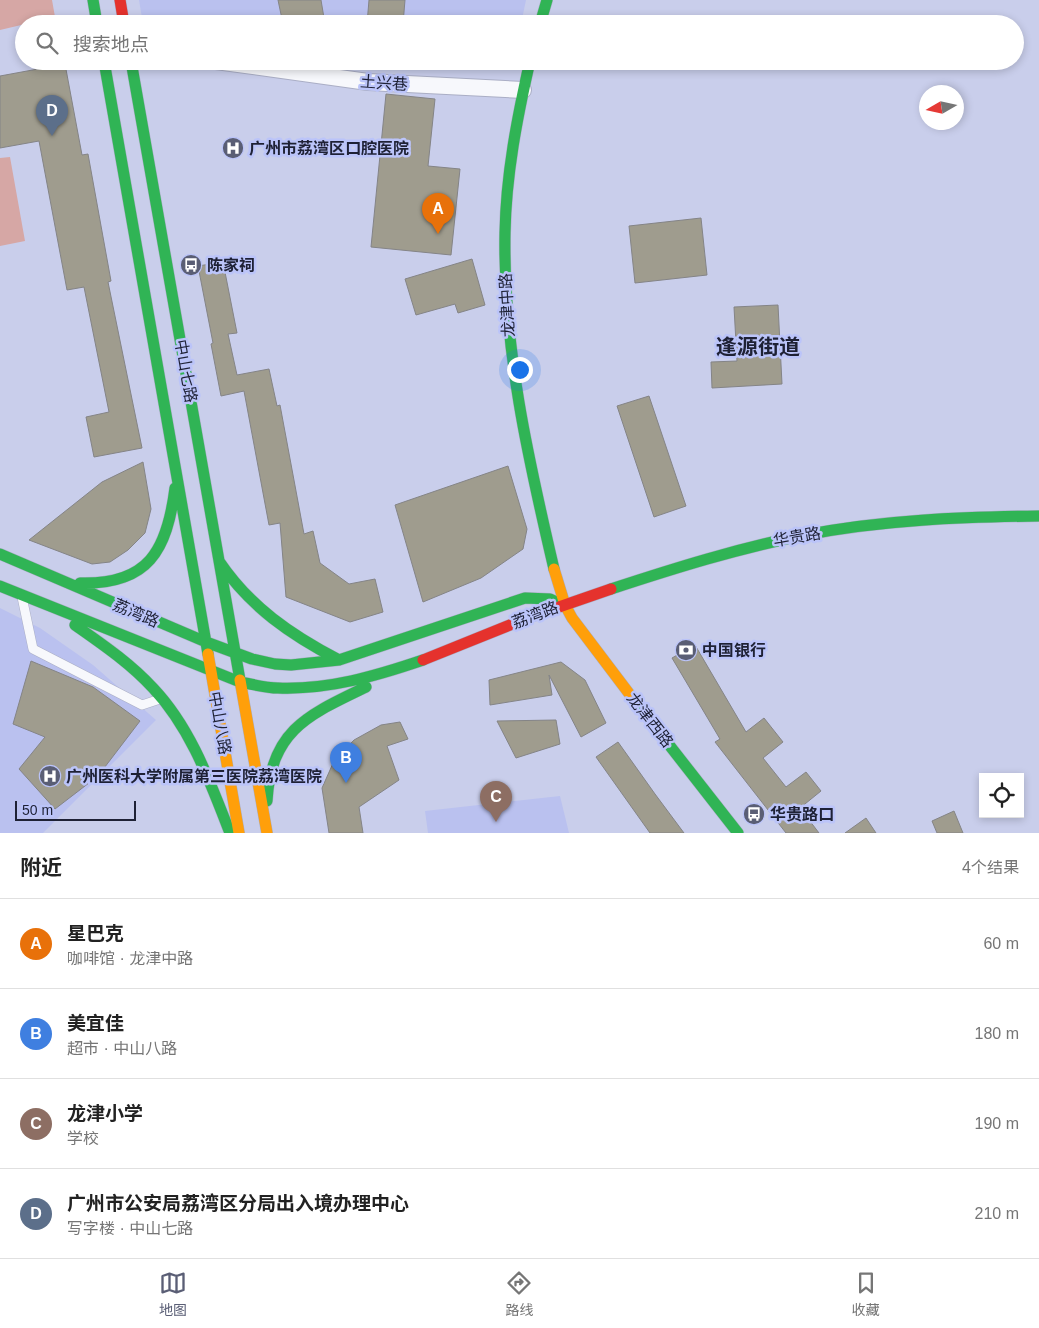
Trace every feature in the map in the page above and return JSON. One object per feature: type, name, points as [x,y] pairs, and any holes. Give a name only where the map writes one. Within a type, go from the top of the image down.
[{"type":"main road","points":[[93,0],[96,15]]},
{"type":"main road","points":[[120,0],[122,15]]},
{"type":"main road","points":[[543,15],[547,0]]},
{"type":"main road","name":"中山七路","points":[[106,70],[206,642]]},
{"type":"main road","name":"中山七路","points":[[133,70],[240,682]]},
{"type":"main road","name":"龙津中路","points":[[528,70],[508,184],[506,304],[511,363],[524,446],[565,606]]},
{"type":"main road","points":[[63,581],[98,585],[122,581],[135,575],[150,561],[161,544],[173,512],[176,466]]},
{"type":"main road","name":"华贵路","points":[[565,606],[731,552],[810,534],[922,521],[1039,516]]},
{"type":"main road","name":"荔湾路","points":[[0,554],[206,642],[275,664],[310,664],[339,660],[525,598],[550,598],[565,606]]},
{"type":"main road","points":[[217,556],[237,588],[262,611],[292,635],[339,660]]},
{"type":"main road","name":"荔湾路","points":[[0,586],[240,682],[276,690],[341,684],[415,662],[565,606]]},
{"type":"main road","points":[[22,595],[77,626],[135,671],[163,698],[181,724],[196,753],[230,833]]},
{"type":"main road","name":"龙津西路","points":[[565,606],[580,631],[738,833]]},
{"type":"main road","name":"中山八路","points":[[206,642],[239,833]]},
{"type":"main road","points":[[268,833],[266,791],[268,772],[286,736],[297,724],[316,711],[415,662]]},
{"type":"main road","name":"中山八路","points":[[240,682],[268,833]]},
{"type":"street","name":"土兴巷","points":[[281,70],[368,82],[523,90]]},
{"type":"lane","points":[[22,595],[33,649],[142,705],[163,698]]},
{"type":"shaded area","points":[[0,0],[52,0],[55,15],[15,15],[15,26],[0,30]]},
{"type":"shaded area","points":[[139,0],[526,0],[523,15],[142,15]]},
{"type":"shaded area","points":[[10,157],[25,241],[0,246],[0,158]]},
{"type":"shaded area","name":"广州医科大学附属第三医院荔湾医院","points":[[0,608],[40,628],[93,665],[156,720],[43,833],[0,833]]},
{"type":"shaded area","points":[[560,796],[569,833],[428,833],[425,811]]},
{"type":"building","points":[[278,0],[321,0],[324,15],[281,15]]},
{"type":"building","points":[[369,0],[405,0],[404,15],[368,15]]},
{"type":"building","points":[[32,70],[66,70],[82,155],[88,154],[111,281],[108,282],[142,448],[94,457],[86,417],[109,412],[84,287],[67,290],[39,141],[0,148],[0,76]]},
{"type":"building","points":[[386,94],[435,99],[428,166],[460,169],[451,255],[371,247]]},
{"type":"building","points":[[701,218],[707,275],[635,283],[629,226]]},
{"type":"building","points":[[472,259],[485,305],[458,313],[455,304],[416,315],[405,279]]},
{"type":"building","points":[[223,262],[237,333],[228,334],[237,375],[269,369],[277,406],[280,405],[304,534],[313,531],[320,563],[349,584],[375,579],[383,612],[350,622],[286,597],[280,523],[269,525],[244,391],[221,396],[211,344],[213,343],[198,266]]},
{"type":"building","points":[[778,305],[782,384],[712,388],[711,362],[737,361],[734,307]]},
{"type":"building","points":[[649,396],[686,506],[654,517],[617,406]]},
{"type":"building","points":[[143,462],[151,509],[145,533],[128,550],[110,562],[92,564],[29,540],[102,482]]},
{"type":"building","points":[[508,466],[527,529],[523,549],[481,578],[423,602],[395,505]]},
{"type":"building","points":[[695,645],[746,732],[764,718],[783,742],[763,758],[786,787],[806,772],[821,791],[800,808],[819,833],[786,833],[715,742],[720,739],[672,658]]},
{"type":"building","points":[[31,661],[93,687],[140,721],[98,776],[55,809],[19,769],[45,737],[13,724]]},
{"type":"building","points":[[561,662],[585,680],[606,723],[581,737],[549,675],[552,695],[490,705],[489,680]]},
{"type":"building","points":[[556,720],[560,744],[516,758],[497,721]]},
{"type":"building","points":[[400,722],[408,739],[387,746],[399,780],[359,807],[363,833],[329,833],[322,788],[334,761],[354,740],[381,725]]},
{"type":"building","points":[[618,742],[684,833],[650,833],[596,757]]},
{"type":"building","points":[[954,811],[963,833],[937,833],[932,821]]},
{"type":"building","points":[[866,818],[876,833],[845,833]]},
{"type":"traffic: fast","points":[[93,0],[96,15]]},
{"type":"traffic: fast","points":[[543,15],[547,0]]},
{"type":"traffic: fast","points":[[106,70],[208,654]]},
{"type":"traffic: fast","points":[[133,70],[240,680]]},
{"type":"traffic: fast","points":[[528,70],[510,168],[506,211],[505,276],[508,318],[519,402],[535,486],[554,569]]},
{"type":"traffic: fast","points":[[80,583],[103,582],[122,578],[138,570],[150,560],[166,530],[175,488]]},
{"type":"traffic: fast","points":[[611,589],[731,552],[780,540],[834,530],[922,520],[1039,516]]},
{"type":"traffic: fast","points":[[0,554],[206,642],[252,659],[275,664],[291,665],[339,660],[525,598],[550,599],[565,606]]},
{"type":"traffic: fast","points":[[219,561],[258,606],[288,630],[339,660]]},
{"type":"traffic: fast","points":[[0,586],[240,682],[263,687],[315,687],[352,681],[423,660]]},
{"type":"traffic: fast","points":[[75,625],[135,670],[153,688],[178,720],[198,756],[230,833]]},
{"type":"traffic: fast","points":[[267,801],[270,777],[276,757],[285,741],[296,728],[327,707],[366,687]]},
{"type":"traffic: fast","points":[[634,700],[738,833]]},
{"type":"traffic: slow","points":[[554,569],[565,605],[572,618],[634,700]]},
{"type":"traffic: slow","points":[[208,654],[239,833]]},
{"type":"traffic: slow","points":[[240,680],[267,833]]},
{"type":"traffic: jam","points":[[120,0],[122,15]]},
{"type":"traffic: jam","points":[[423,660],[530,617],[611,589]]},
{"type":"place","name":"广州市公安局荔湾区分局出入境办理中心","points":[[52,136]]},
{"type":"place","name":"广州市荔湾区口腔医院","points":[[233,148]]},
{"type":"place","name":"星巴克","points":[[438,234]]},
{"type":"place","name":"陈家祠","points":[[191,265]]},
{"type":"place","name":"中国银行","points":[[686,650]]},
{"type":"place","name":"广州医科大学附属第三医院荔湾医院","points":[[50,776]]},
{"type":"place","name":"美宜佳","points":[[346,783]]},
{"type":"place","name":"华贵路口","points":[[754,814]]},
{"type":"place","name":"龙津小学","points":[[496,822]]},
{"type":"district","name":"逢源街道","points":[[758,346]]}]
